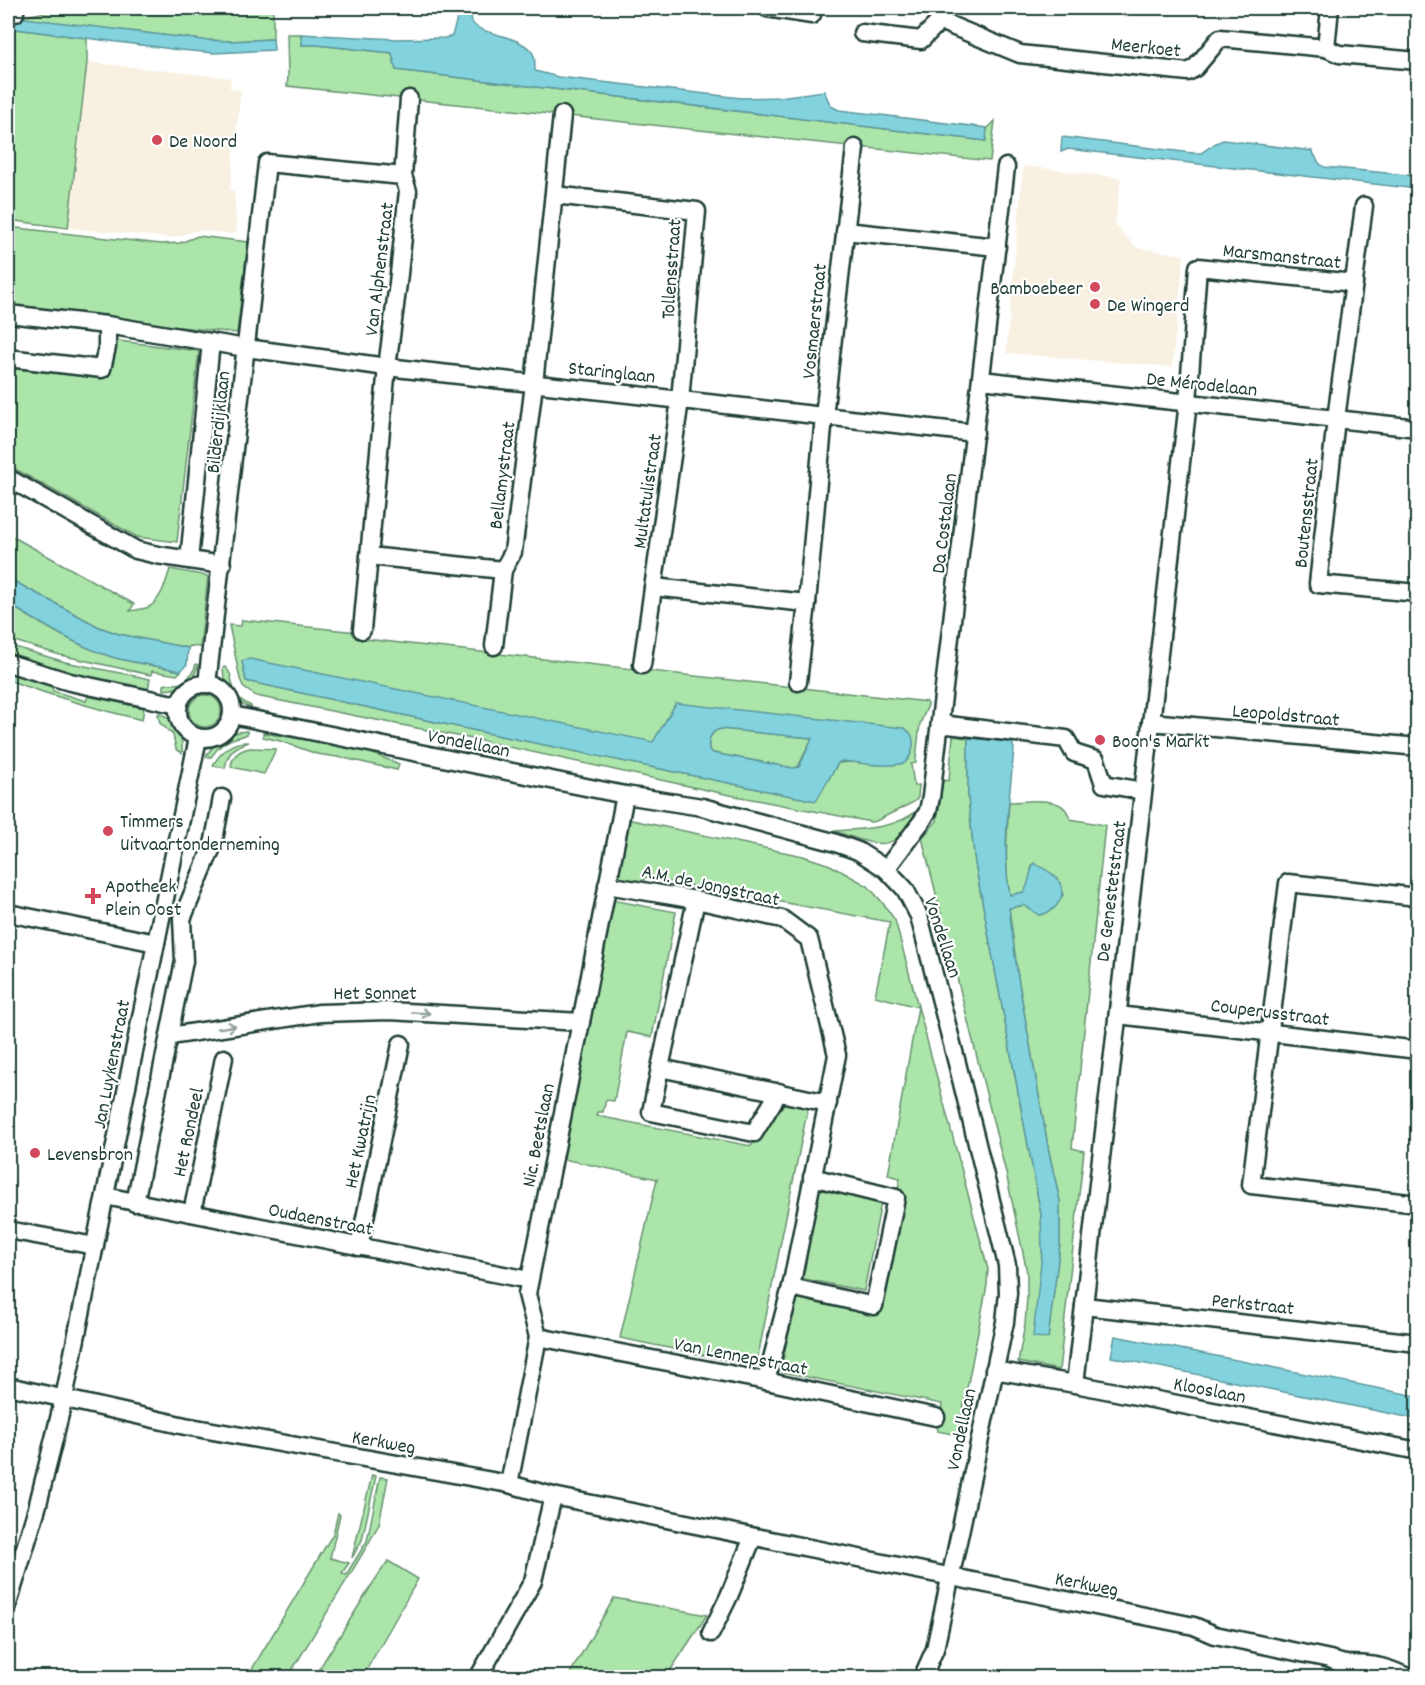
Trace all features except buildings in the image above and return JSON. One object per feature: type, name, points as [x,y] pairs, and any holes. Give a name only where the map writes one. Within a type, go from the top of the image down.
[{"type":"street","points":[[767,8],[812,15]]},
{"type":"street","points":[[1326,48],[1330,8]]},
{"type":"street","points":[[862,33],[921,40],[941,14]]},
{"type":"street","name":"Meerkoet","points":[[941,14],[1020,54],[1188,72],[1220,38],[1326,48],[1339,54],[1418,61]]},
{"type":"street","name":"Van Alphenstraat","points":[[387,367],[408,191],[403,176],[409,99]]},
{"type":"street","points":[[534,384],[562,116]]},
{"type":"street","name":"Vosmaerstraat","points":[[824,416],[855,148]]},
{"type":"street","name":"Van Alphenstraat","points":[[267,164],[403,176]]},
{"type":"street","name":"Bilderdijklaan","points":[[207,684],[267,164]]},
{"type":"street","name":"Da Costalaan","points":[[886,869],[922,821],[928,811],[931,797],[1006,167]]},
{"type":"street","name":"Tollensstraat","points":[[554,195],[697,211],[680,400]]},
{"type":"street","name":"Marsmanstraat","points":[[1336,419],[1364,206]]},
{"type":"street","points":[[845,231],[997,247]]},
{"type":"street","name":"Marsmanstraat","points":[[1188,402],[1198,267],[1354,283]]},
{"type":"street","name":"Staringlaan","points":[[8,314],[107,325],[246,348],[387,367],[975,433]]},
{"type":"street","points":[[8,358],[102,369],[107,347],[107,325]]},
{"type":"street","name":"Bilderdijklaan","points":[[189,560],[212,342]]},
{"type":"street","points":[[362,630],[387,367]]},
{"type":"street","name":"De Mérodelaan","points":[[981,380],[1418,428]]},
{"type":"street","name":"Bellamystraat","points":[[494,646],[503,570],[513,552],[534,384]]},
{"type":"street","name":"Multatulistraat","points":[[642,665],[680,400]]},
{"type":"street","name":"De Genestetstraat","points":[[1075,1384],[1188,402]]},
{"type":"street","points":[[798,682],[824,416]]},
{"type":"street","name":"Boutensstraat","points":[[1336,419],[1318,584],[1418,593]]},
{"type":"street","points":[[8,478],[135,549],[157,555],[222,565]]},
{"type":"street","points":[[369,556],[503,570]]},
{"type":"street","points":[[653,587],[807,603]]},
{"type":"street","points":[[8,663],[70,682],[178,705]]},
{"type":"street","points":[[198,684],[207,684],[217,687],[229,698],[232,715],[224,731],[216,737],[207,739],[188,734],[181,726],[177,716],[178,705],[189,688],[198,684]]},
{"type":"street","name":"Vondellaan","points":[[232,715],[625,795],[702,807],[833,842],[858,851],[886,869],[905,889],[919,916],[958,1067],[1007,1265],[1008,1293],[951,1578],[935,1649],[922,1677]]},
{"type":"street","name":"Leopoldstraat","points":[[1151,722],[1418,747]]},
{"type":"street","points":[[940,724],[1066,739],[1074,753],[1096,760],[1104,784],[1143,791]]},
{"type":"street","name":"Jan Luykenstraat","points":[[8,1604],[37,1508],[64,1398],[198,738]]},
{"type":"street","name":"Nic. Beetslaan","points":[[509,1484],[538,1337],[526,1294],[625,795]]},
{"type":"street","points":[[135,1203],[184,961],[182,919],[213,845],[222,798]]},
{"type":"street","points":[[1418,897],[1288,883],[1251,1185],[1418,1204]]},
{"type":"street","name":"A.M. de Jongstraat","points":[[607,885],[696,900],[782,919],[809,939],[837,1055],[791,1287],[766,1381]]},
{"type":"street","points":[[696,900],[651,1112],[754,1133],[779,1092]]},
{"type":"street","points":[[8,913],[156,943]]},
{"type":"street","name":"Het Sonnet","points":[[170,1036],[320,1013],[377,1011],[581,1022]]},
{"type":"street","name":"Couperusstraat","points":[[1118,1015],[1418,1050]]},
{"type":"street","name":"Het Kwatrijn","points":[[359,1247],[401,1044]]},
{"type":"street","name":"Het Rondeel","points":[[192,1214],[224,1058]]},
{"type":"street","points":[[660,1068],[828,1103]]},
{"type":"street","points":[[791,1287],[874,1306],[896,1198],[812,1177]]},
{"type":"street","name":"Oudaenstraat","points":[[105,1196],[529,1280]]},
{"type":"street","points":[[8,1230],[95,1246]]},
{"type":"street","name":"Perkstraat","points":[[1084,1306],[1418,1342]]},
{"type":"street","name":"Van Lennepstraat","points":[[538,1337],[936,1417]]},
{"type":"street","name":"Klooslaan","points":[[994,1370],[1418,1451]]},
{"type":"street","name":"Kerkweg","points":[[8,1386],[185,1426],[509,1484],[553,1496],[1194,1626],[1215,1635],[1330,1659],[1341,1671],[1367,1664],[1410,1677]]},
{"type":"street","points":[[478,1677],[533,1581],[553,1496]]},
{"type":"street","points":[[711,1633],[753,1537]]},
{"type":"shaded area","name":"De Noord","points":[[87,62],[231,78],[230,89],[241,90],[230,190],[234,191],[237,232],[232,234],[198,230],[173,238],[68,228]]},
{"type":"shaded area","name":"De Wingerd","points":[[1025,166],[1121,178],[1115,225],[1137,248],[1184,255],[1172,367],[1006,353]]},
{"type":"green space","points":[[62,8],[273,8],[273,39],[203,40],[19,18]]},
{"type":"green space","points":[[8,28],[87,38],[87,62],[68,228],[8,220]]},
{"type":"green space","points":[[287,34],[301,34],[302,45],[392,53],[396,70],[985,141],[987,129],[995,121],[990,161],[287,86]]},
{"type":"green space","points":[[8,227],[161,244],[180,243],[198,236],[248,242],[237,333],[8,309]]},
{"type":"green space","points":[[111,340],[199,351],[177,542],[137,537],[8,465],[8,368],[102,378],[107,376]]},
{"type":"green space","points":[[8,534],[134,604],[130,611],[147,608],[157,600],[170,569],[208,576],[200,647],[190,646],[188,648],[119,634],[99,627],[8,578]]},
{"type":"green space","points":[[8,604],[58,634],[98,652],[120,659],[181,671],[177,675],[152,671],[151,675],[60,655],[8,639]]},
{"type":"green space","points":[[242,620],[356,632],[356,638],[927,702],[928,705],[920,724],[916,763],[911,764],[914,786],[919,785],[918,798],[871,822],[725,794],[482,741],[256,696],[244,688],[240,679],[229,625],[241,626]],"holes":[[[250,660],[653,743],[676,703],[910,758],[838,763],[816,801],[246,681],[242,661]]]},
{"type":"green space","points":[[8,645],[65,662],[150,679],[148,689],[94,680],[42,665],[8,654]]},
{"type":"green space","points":[[196,664],[198,665],[196,671],[186,684],[164,690],[164,685],[178,684],[185,680],[191,675]]},
{"type":"green space","points":[[225,667],[238,696],[251,708],[235,698],[231,692],[224,674],[223,668]]},
{"type":"green space","points":[[8,673],[86,701],[88,696],[144,708],[142,720],[25,686],[8,680]]},
{"type":"green space","points":[[205,695],[216,700],[221,711],[216,722],[205,727],[194,722],[189,711],[194,700]]},
{"type":"green space","points":[[159,713],[165,716],[174,724],[182,741],[182,753],[176,749],[173,735],[160,723]]},
{"type":"green space","points":[[721,729],[812,738],[798,767],[793,768],[713,753],[709,750],[709,739],[714,732]]},
{"type":"green space","points":[[247,731],[247,734],[223,744],[211,757],[206,757],[223,739],[234,733]]},
{"type":"green space","points":[[263,733],[358,748],[399,764],[397,770],[317,754],[263,737]]},
{"type":"green space","points":[[953,736],[968,738],[968,797],[975,863],[1041,1214],[1048,1338],[1060,1244],[1060,1201],[1018,978],[1009,908],[1024,905],[1039,915],[1050,910],[1063,895],[1057,879],[1032,866],[1028,887],[1024,892],[1010,895],[1007,861],[1009,802],[1048,801],[1062,806],[1070,819],[1105,825],[1072,1148],[1084,1151],[1059,1370],[1018,1362],[1025,1324],[1027,1272],[1006,1173],[922,838],[937,821],[943,781],[949,780]]},
{"type":"green space","points":[[249,742],[232,751],[225,768],[213,765],[220,755],[232,745]]},
{"type":"green space","points":[[250,748],[276,749],[264,774],[231,767],[237,754]]},
{"type":"green space","points":[[916,811],[900,836],[891,842],[872,843],[834,831],[888,825]]},
{"type":"green space","points":[[627,819],[803,856],[830,865],[868,886],[895,920],[988,1269],[987,1285],[958,1435],[937,1431],[942,1404],[782,1372],[797,1298],[875,1314],[900,1178],[888,1175],[918,1007],[875,996],[890,922],[645,877],[642,884],[616,879]]},
{"type":"green space","points":[[612,900],[676,912],[652,1037],[627,1032],[614,1101],[606,1100],[603,1112],[598,1112],[597,1116],[751,1146],[785,1102],[808,1107],[756,1366],[620,1338],[657,1179],[563,1159]]},
{"type":"green space","points":[[818,1185],[882,1197],[864,1291],[800,1278]]},
{"type":"green space","points":[[372,1475],[376,1476],[362,1540],[352,1558]]},
{"type":"green space","points":[[380,1477],[388,1478],[379,1524],[288,1677],[260,1677],[249,1674],[333,1534],[338,1513],[340,1515],[330,1558],[349,1563],[342,1573],[346,1575],[367,1541]]},
{"type":"green space","points":[[388,1561],[418,1579],[363,1676],[359,1673],[356,1677],[314,1677],[373,1583]]},
{"type":"green space","points":[[614,1598],[707,1615],[666,1677],[568,1677]]},
{"type":"water","points":[[460,8],[471,8],[472,22],[476,27],[522,43],[534,56],[535,71],[558,77],[741,98],[779,97],[824,91],[831,106],[839,110],[987,128],[986,141],[396,70],[392,53],[302,45],[301,34],[396,39],[445,38],[452,36]]},
{"type":"water","points":[[8,16],[203,40],[273,39],[274,50],[215,53],[180,50],[8,28]]},
{"type":"water","points":[[1062,137],[1192,153],[1201,153],[1223,140],[1312,151],[1324,167],[1417,176],[1417,189],[1068,149],[1061,152]]},
{"type":"water","points":[[8,578],[99,627],[119,634],[188,648],[187,664],[181,671],[112,657],[84,646],[8,604]]},
{"type":"water","points":[[250,659],[653,742],[676,703],[904,728],[911,735],[913,744],[911,754],[905,763],[882,765],[842,761],[838,763],[816,801],[246,681],[242,661]],"holes":[[[721,729],[811,738],[799,767],[793,768],[713,753],[709,750],[710,736]]]},
{"type":"water","points":[[968,738],[1012,742],[1014,749],[1006,841],[1010,895],[1024,892],[1034,863],[1056,877],[1062,892],[1059,902],[1051,911],[1039,915],[1024,905],[1009,908],[1018,978],[1060,1201],[1060,1244],[1048,1338],[1033,1337],[1042,1253],[1041,1214],[975,863],[968,797]]},
{"type":"water","points":[[1115,1336],[1417,1396],[1417,1419],[1111,1357]]},
{"type":"place","name":"De Noord","points":[[157,140]]},
{"type":"place","name":"Bamboebeer","points":[[1095,287]]},
{"type":"place","name":"De Wingerd","points":[[1095,304]]},
{"type":"place","name":"Boon's Markt","points":[[1100,740]]},
{"type":"place","name":"Timmers Uitvaartonderneming","points":[[108,831]]},
{"type":"place","name":"Apotheek Plein Oost","points":[[93,896]]},
{"type":"place","name":"Levensbron","points":[[35,1153]]}]
